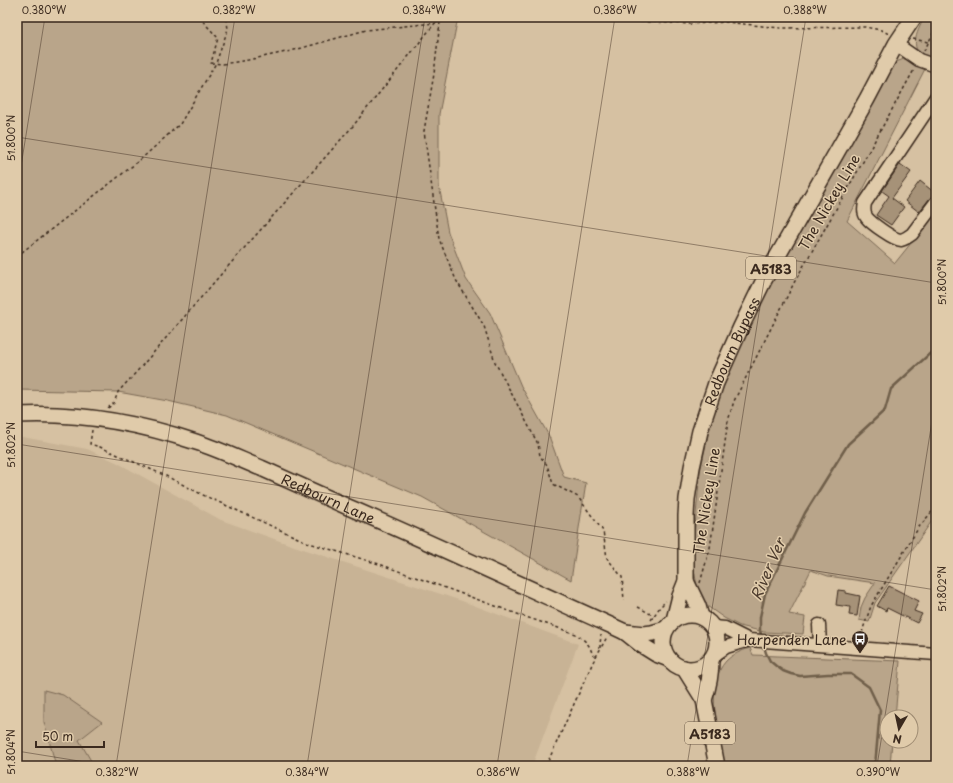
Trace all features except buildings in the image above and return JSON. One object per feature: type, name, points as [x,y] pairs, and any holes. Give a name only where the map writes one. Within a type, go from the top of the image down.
[{"type":"main road","name":"Redbourn Bypass","points":[[707,622],[698,606],[693,583],[686,516],[692,467],[706,410],[738,333],[764,280],[867,99],[898,40],[914,17]]},
{"type":"main road","name":"Redbourn Lane","points":[[17,415],[37,414],[95,418],[163,431],[197,442],[235,457],[416,537],[609,626],[625,632],[644,634],[652,633],[670,624]]},
{"type":"main road","name":"Redbourn Bypass","points":[[670,624],[680,596],[693,583]]},
{"type":"main road","points":[[687,615],[694,615],[707,622],[716,632],[717,638],[717,646],[712,657],[704,665],[696,668],[684,668],[678,666],[669,659],[663,646],[664,635],[670,624],[680,616],[687,615]]},
{"type":"main road","name":"Redbourn Lane","points":[[625,632],[656,654],[669,659]]},
{"type":"main road","name":"A5183","points":[[704,700],[709,684],[712,657]]},
{"type":"main road","name":"A5183","points":[[684,668],[704,700],[717,766]]},
{"type":"street","points":[[898,40],[919,60],[936,66]]},
{"type":"street","points":[[936,97],[865,203],[864,214],[890,236],[902,240],[912,234],[936,202]]},
{"type":"street","points":[[707,622],[754,640],[936,654]]},
{"type":"street","points":[[819,625],[820,646]]},
{"type":"street","points":[[712,657],[726,647],[754,640]]},
{"type":"path","points":[[200,17],[218,38],[211,63],[223,64],[291,51],[366,30],[435,23],[440,22],[447,17]]},
{"type":"path","points":[[17,256],[140,160],[180,124],[216,63],[228,29],[227,22],[224,17]]},
{"type":"path","points":[[581,17],[690,24],[726,22],[780,28],[865,27],[881,30]]},
{"type":"path","points":[[440,22],[434,74],[424,131],[439,239],[456,280],[484,326],[495,362],[538,444],[540,456],[547,465],[553,484],[578,497],[603,531],[607,558],[622,577],[624,600]]},
{"type":"path","points":[[435,23],[353,126],[118,392],[114,403],[95,418],[90,444],[166,476],[203,495],[310,543],[379,564],[576,634],[586,642],[591,653],[596,657]]},
{"type":"path","name":"The Nickey Line","points":[[693,583],[710,548],[728,421],[734,401],[795,281],[864,160],[936,28]]},
{"type":"path","points":[[898,40],[928,42]]},
{"type":"path","points":[[860,648],[862,629],[870,606],[919,526],[936,507]]},
{"type":"path","points":[[638,607],[654,616]]},
{"type":"path","points":[[601,646],[601,636],[609,626]]},
{"type":"path","points":[[546,766],[601,646],[606,640]]},
{"type":"shaded area","points":[[17,17],[458,17],[439,114],[439,186],[448,232],[466,279],[490,313],[521,386],[549,436],[564,477],[586,483],[571,580],[422,497],[227,415],[168,401],[118,392],[17,390]]},
{"type":"shaded area","points":[[925,17],[936,17],[936,61],[924,57],[916,49],[915,44],[917,33]]},
{"type":"shaded area","points":[[904,59],[910,59],[926,67],[847,221],[895,263],[936,212],[936,515],[875,603],[869,622],[859,620],[861,607],[875,583],[828,576],[811,570],[789,614],[805,617],[803,634],[764,632],[740,626],[724,618],[707,606],[697,586],[692,558],[700,472],[713,412],[753,315],[860,123],[896,62]]},
{"type":"shaded area","points":[[17,436],[87,449],[116,462],[221,520],[291,545],[462,601],[578,644],[532,766],[17,766]]},
{"type":"shaded area","points":[[750,648],[753,655],[900,661],[896,709],[879,709],[879,749],[891,749],[890,766],[724,766],[717,727],[714,697],[719,671],[731,656]]},
{"type":"shaded area","points":[[44,690],[63,695],[102,722],[79,740],[94,766],[56,766],[44,722]]},
{"type":"waterway","name":"River Ver","points":[[762,637],[760,631],[760,617],[765,594],[805,513],[848,444],[885,410],[891,389],[936,348]]},
{"type":"waterway","name":"River Ver","points":[[764,646],[770,661],[783,671],[800,676],[851,674],[869,687],[880,710],[875,766]]},
{"type":"place","name":"Harpenden Lane","points":[[860,654]]}]
